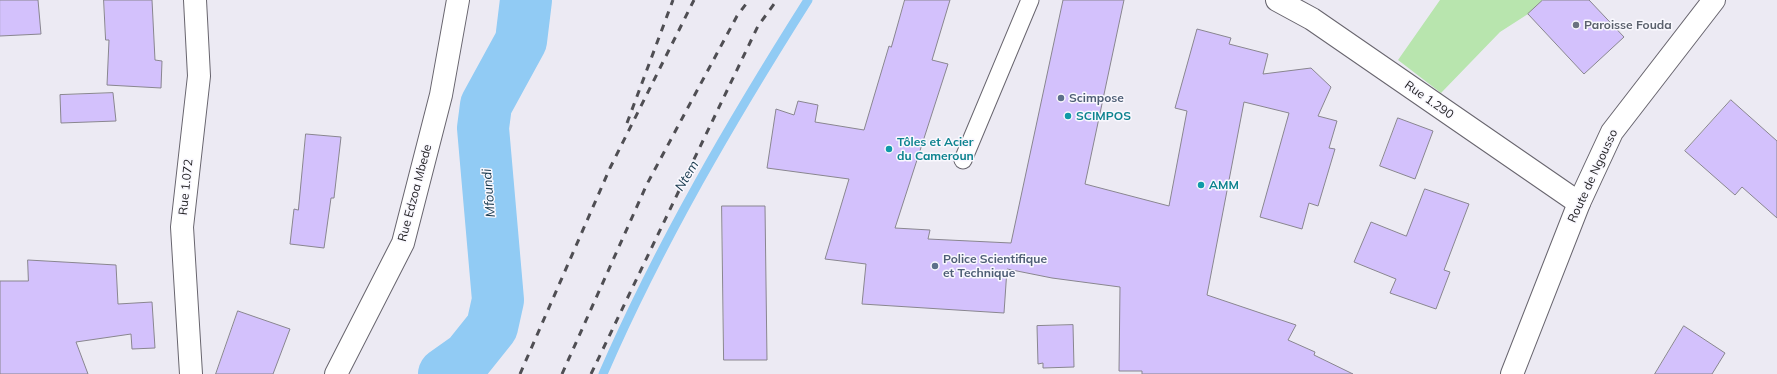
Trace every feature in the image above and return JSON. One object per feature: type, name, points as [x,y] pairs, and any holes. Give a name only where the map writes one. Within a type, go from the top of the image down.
[{"type":"street","name":"Rue 1.072","points":[[191,374],[182,227],[199,76],[195,0]]},
{"type":"street","name":"Rue Edzoa Mbede","points":[[336,374],[403,243],[440,95],[458,0]]},
{"type":"street","name":"Rue 1.290","points":[[1277,0],[1312,19],[1579,203]]},
{"type":"street","name":"Route de Ngousso","points":[[1512,374],[1579,203],[1612,132],[1714,0]]},
{"type":"lane","points":[[963,160],[1030,0]]},
{"type":"green space","points":[[1440,0],[1543,0],[1528,14],[1500,32],[1441,93],[1398,60]]},
{"type":"building","points":[[0,0],[38,0],[41,34],[0,36]]},
{"type":"building","points":[[104,0],[152,0],[155,60],[162,61],[161,88],[107,85],[109,40],[106,40]]},
{"type":"building","points":[[905,0],[950,0],[932,60],[948,64],[895,228],[930,230],[928,239],[1011,243],[1063,0],[1124,0],[1085,184],[1169,206],[1187,111],[1175,108],[1197,29],[1231,38],[1229,44],[1268,54],[1263,74],[1311,68],[1331,87],[1318,116],[1337,121],[1329,148],[1335,149],[1318,206],[1309,203],[1302,229],[1260,217],[1289,113],[1244,102],[1207,295],[1296,325],[1288,340],[1315,352],[1314,355],[1353,374],[1142,374],[1142,371],[1119,371],[1120,287],[1052,278],[1007,269],[1004,313],[862,304],[866,264],[825,259],[849,179],[767,168],[776,109],[794,115],[798,101],[818,105],[815,122],[864,130],[889,46],[891,47]]},
{"type":"building","name":"Paroisse Fouda","points":[[1543,0],[1589,0],[1624,37],[1584,74],[1528,14]]},
{"type":"building","points":[[113,93],[116,121],[61,123],[60,95]]},
{"type":"building","points":[[1731,100],[1777,141],[1777,218],[1742,187],[1735,195],[1685,151]]},
{"type":"building","points":[[1398,118],[1433,131],[1415,179],[1380,166]]},
{"type":"building","points":[[306,134],[341,137],[334,198],[331,198],[324,248],[290,244],[294,209],[298,210]]},
{"type":"building","points":[[1425,189],[1469,204],[1444,270],[1450,272],[1436,309],[1390,293],[1396,279],[1354,262],[1371,222],[1406,236]]},
{"type":"building","points":[[722,206],[765,206],[767,360],[724,360]]},
{"type":"building","points":[[28,260],[116,265],[118,304],[152,302],[155,348],[132,349],[131,334],[76,342],[88,374],[0,374],[0,281],[28,281]]},
{"type":"building","points":[[238,311],[290,329],[273,374],[216,374]]},
{"type":"building","points":[[1073,325],[1074,367],[1043,368],[1043,363],[1038,364],[1037,326]]},
{"type":"building","points":[[1684,326],[1725,353],[1712,374],[1655,374]]},
{"type":"waterway","name":"Mfoundi","points":[[444,374],[468,357],[492,327],[498,300],[483,128],[486,105],[521,41],[526,0]]},
{"type":"waterway","name":"Ntem","points":[[603,374],[648,277],[698,183],[808,0]]},
{"type":"railway","points":[[627,123],[673,0]]},
{"type":"railway","points":[[520,374],[610,168],[694,0]]},
{"type":"railway","points":[[562,374],[647,184],[737,16],[749,0]]},
{"type":"railway","points":[[591,374],[758,26],[777,0]]},
{"type":"place","name":"Paroisse Fouda","points":[[1576,25]]},
{"type":"place","name":"Scimpose","points":[[1061,98]]},
{"type":"place","name":"SCIMPOS","points":[[1068,116]]},
{"type":"place","name":"Tôles et Acier du Cameroun","points":[[889,149]]},
{"type":"place","name":"AMM","points":[[1201,185]]},
{"type":"place","name":"Police Scientifique et Technique","points":[[935,266]]}]
